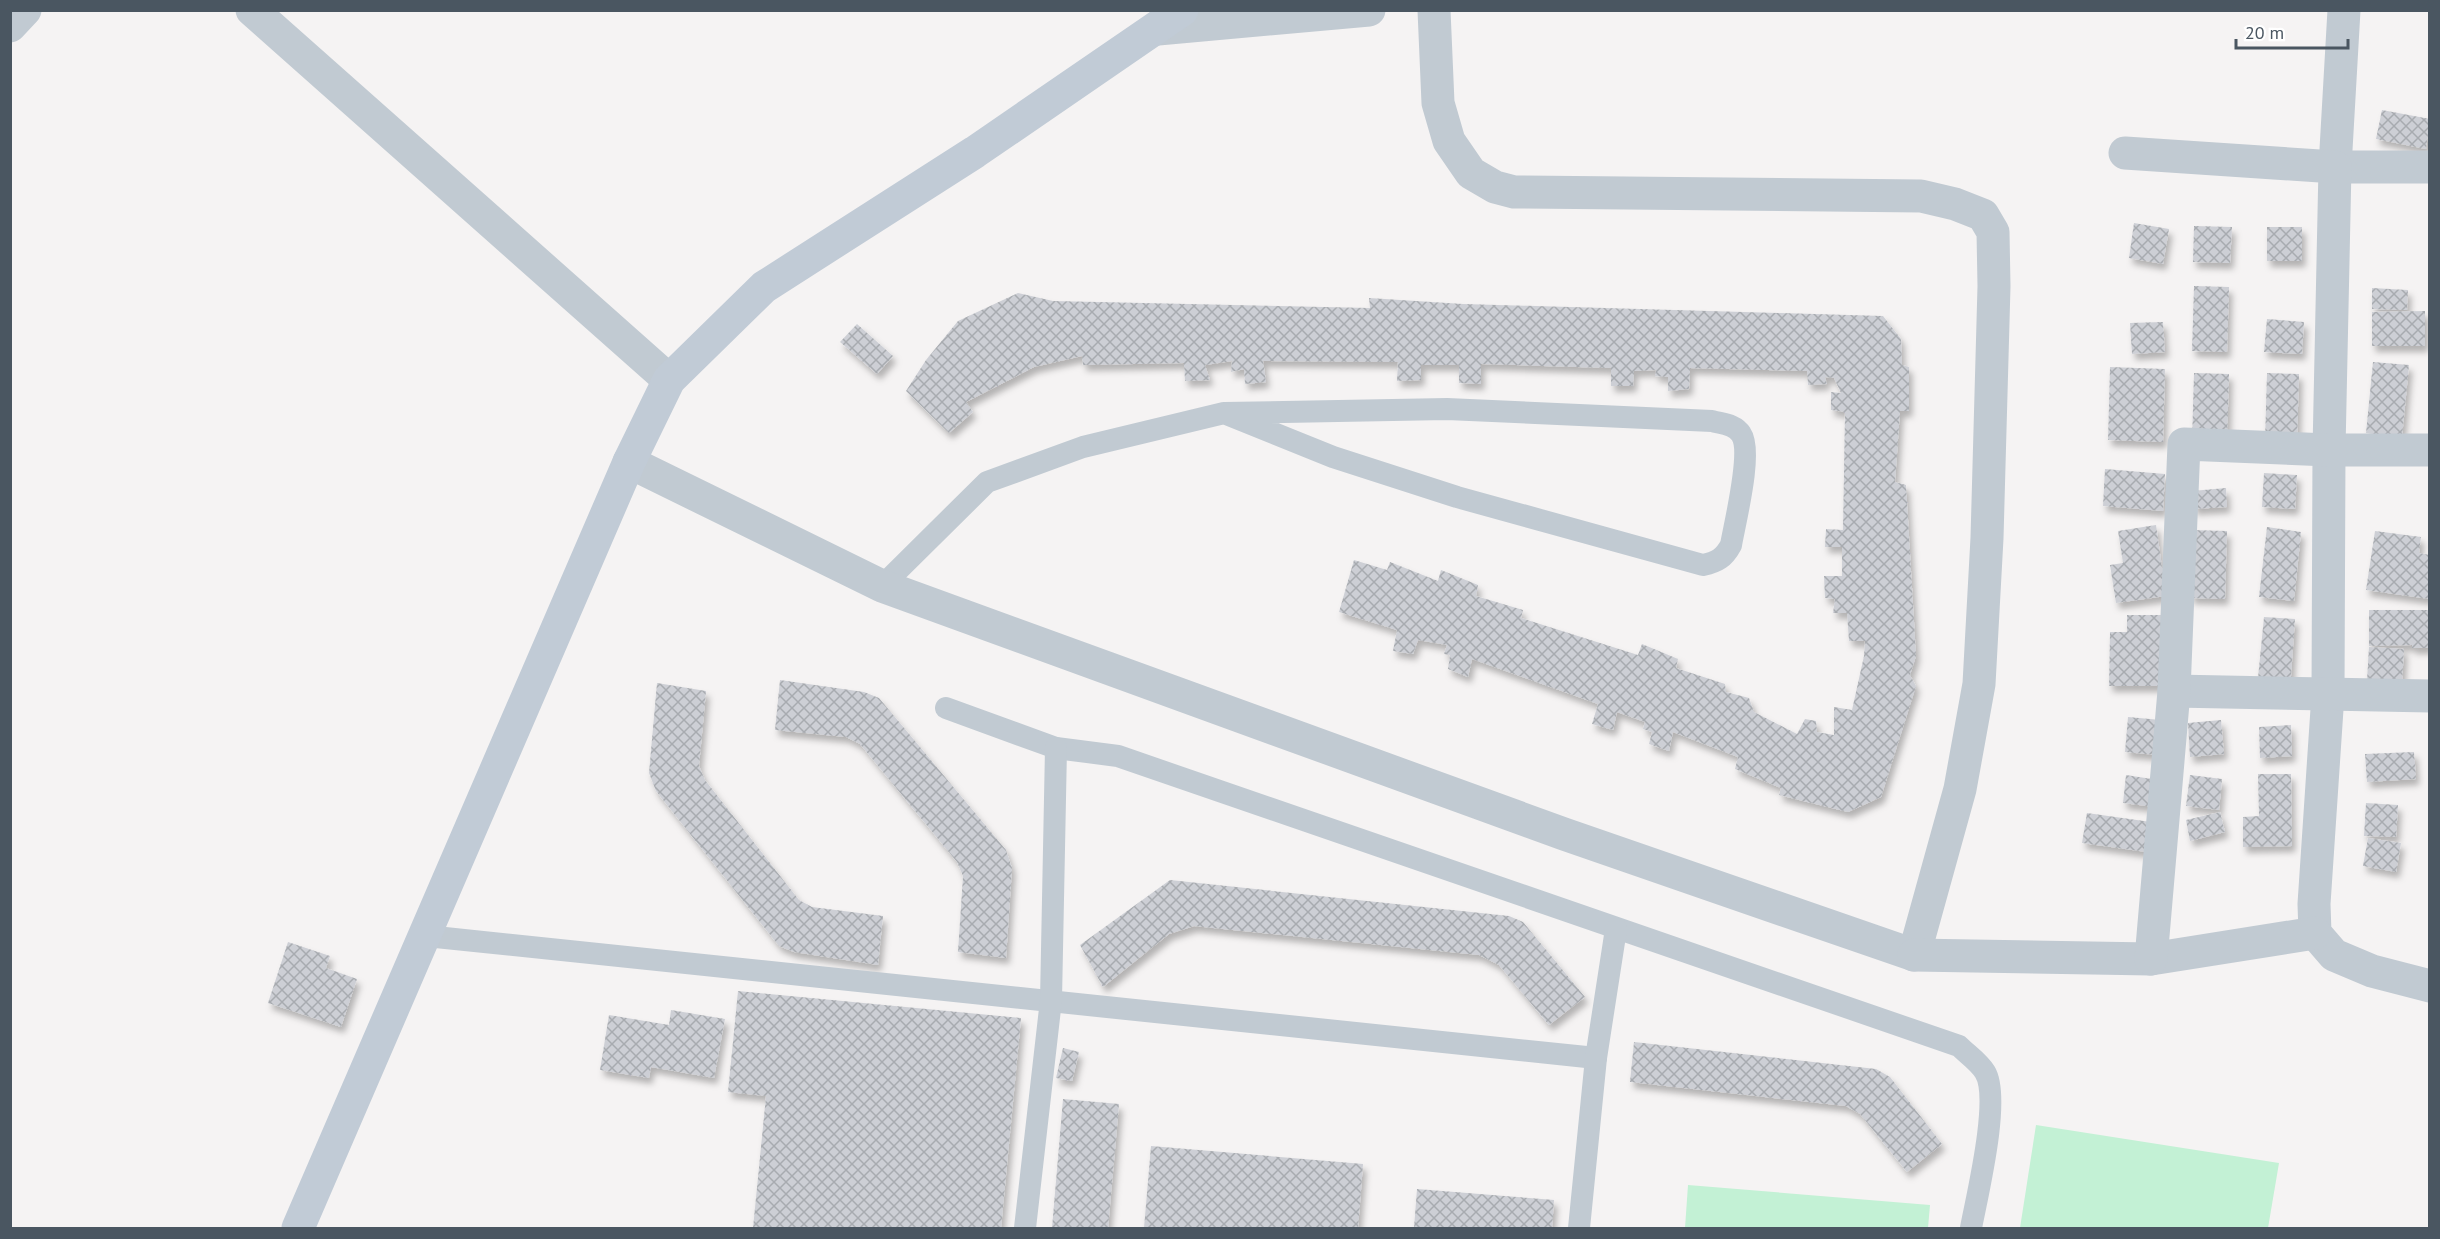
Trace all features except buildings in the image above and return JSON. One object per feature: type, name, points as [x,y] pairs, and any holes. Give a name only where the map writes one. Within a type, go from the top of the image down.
[{"type":"main road","points":[[298,1228],[629,462],[669,380],[764,288],[975,152],[1170,20]]},
{"type":"street","points":[[10,26],[25,10]]},
{"type":"street","points":[[252,10],[669,380]]},
{"type":"street","points":[[1170,20],[1369,10]]},
{"type":"street","points":[[1434,10],[1438,103],[1449,141],[1471,173],[1495,187],[1515,192],[1920,196],[1955,204],[1983,215],[1993,232],[1994,286],[1987,538],[1979,684],[1960,789],[1914,955]]},
{"type":"street","points":[[2344,10],[2335,167],[2329,450],[2328,694],[2314,904],[2315,933],[2334,955],[2372,971],[2430,986]]},
{"type":"street","points":[[2125,153],[2335,167],[2430,166]]},
{"type":"street","points":[[2151,959],[2175,691],[2184,444],[2329,450],[2430,450]]},
{"type":"street","points":[[629,462],[882,586],[1564,834],[1914,955],[2151,959],[2315,933]]},
{"type":"street","points":[[2175,691],[2430,696]]},
{"type":"lane","points":[[882,586],[987,482],[1083,447],[1224,413],[1447,409],[1712,421],[1732,426],[1741,434],[1746,456],[1731,545],[1725,556],[1716,562],[1703,565],[1690,563],[1457,497],[1333,457],[1224,413]]},
{"type":"lane","points":[[946,708],[1056,748],[1118,756],[1959,1046],[1986,1072],[1990,1092],[1991,1114],[1971,1228]]},
{"type":"lane","points":[[1025,1228],[1051,1000],[1056,748]]},
{"type":"lane","points":[[1579,1228],[1596,1058],[1616,929]]},
{"type":"lane","points":[[426,936],[1596,1058]]},
{"type":"green space","points":[[2036,1125],[2279,1163],[2268,1228],[2020,1228]]},
{"type":"green space","points":[[1688,1185],[1930,1205],[1928,1228],[1685,1228]]}]
